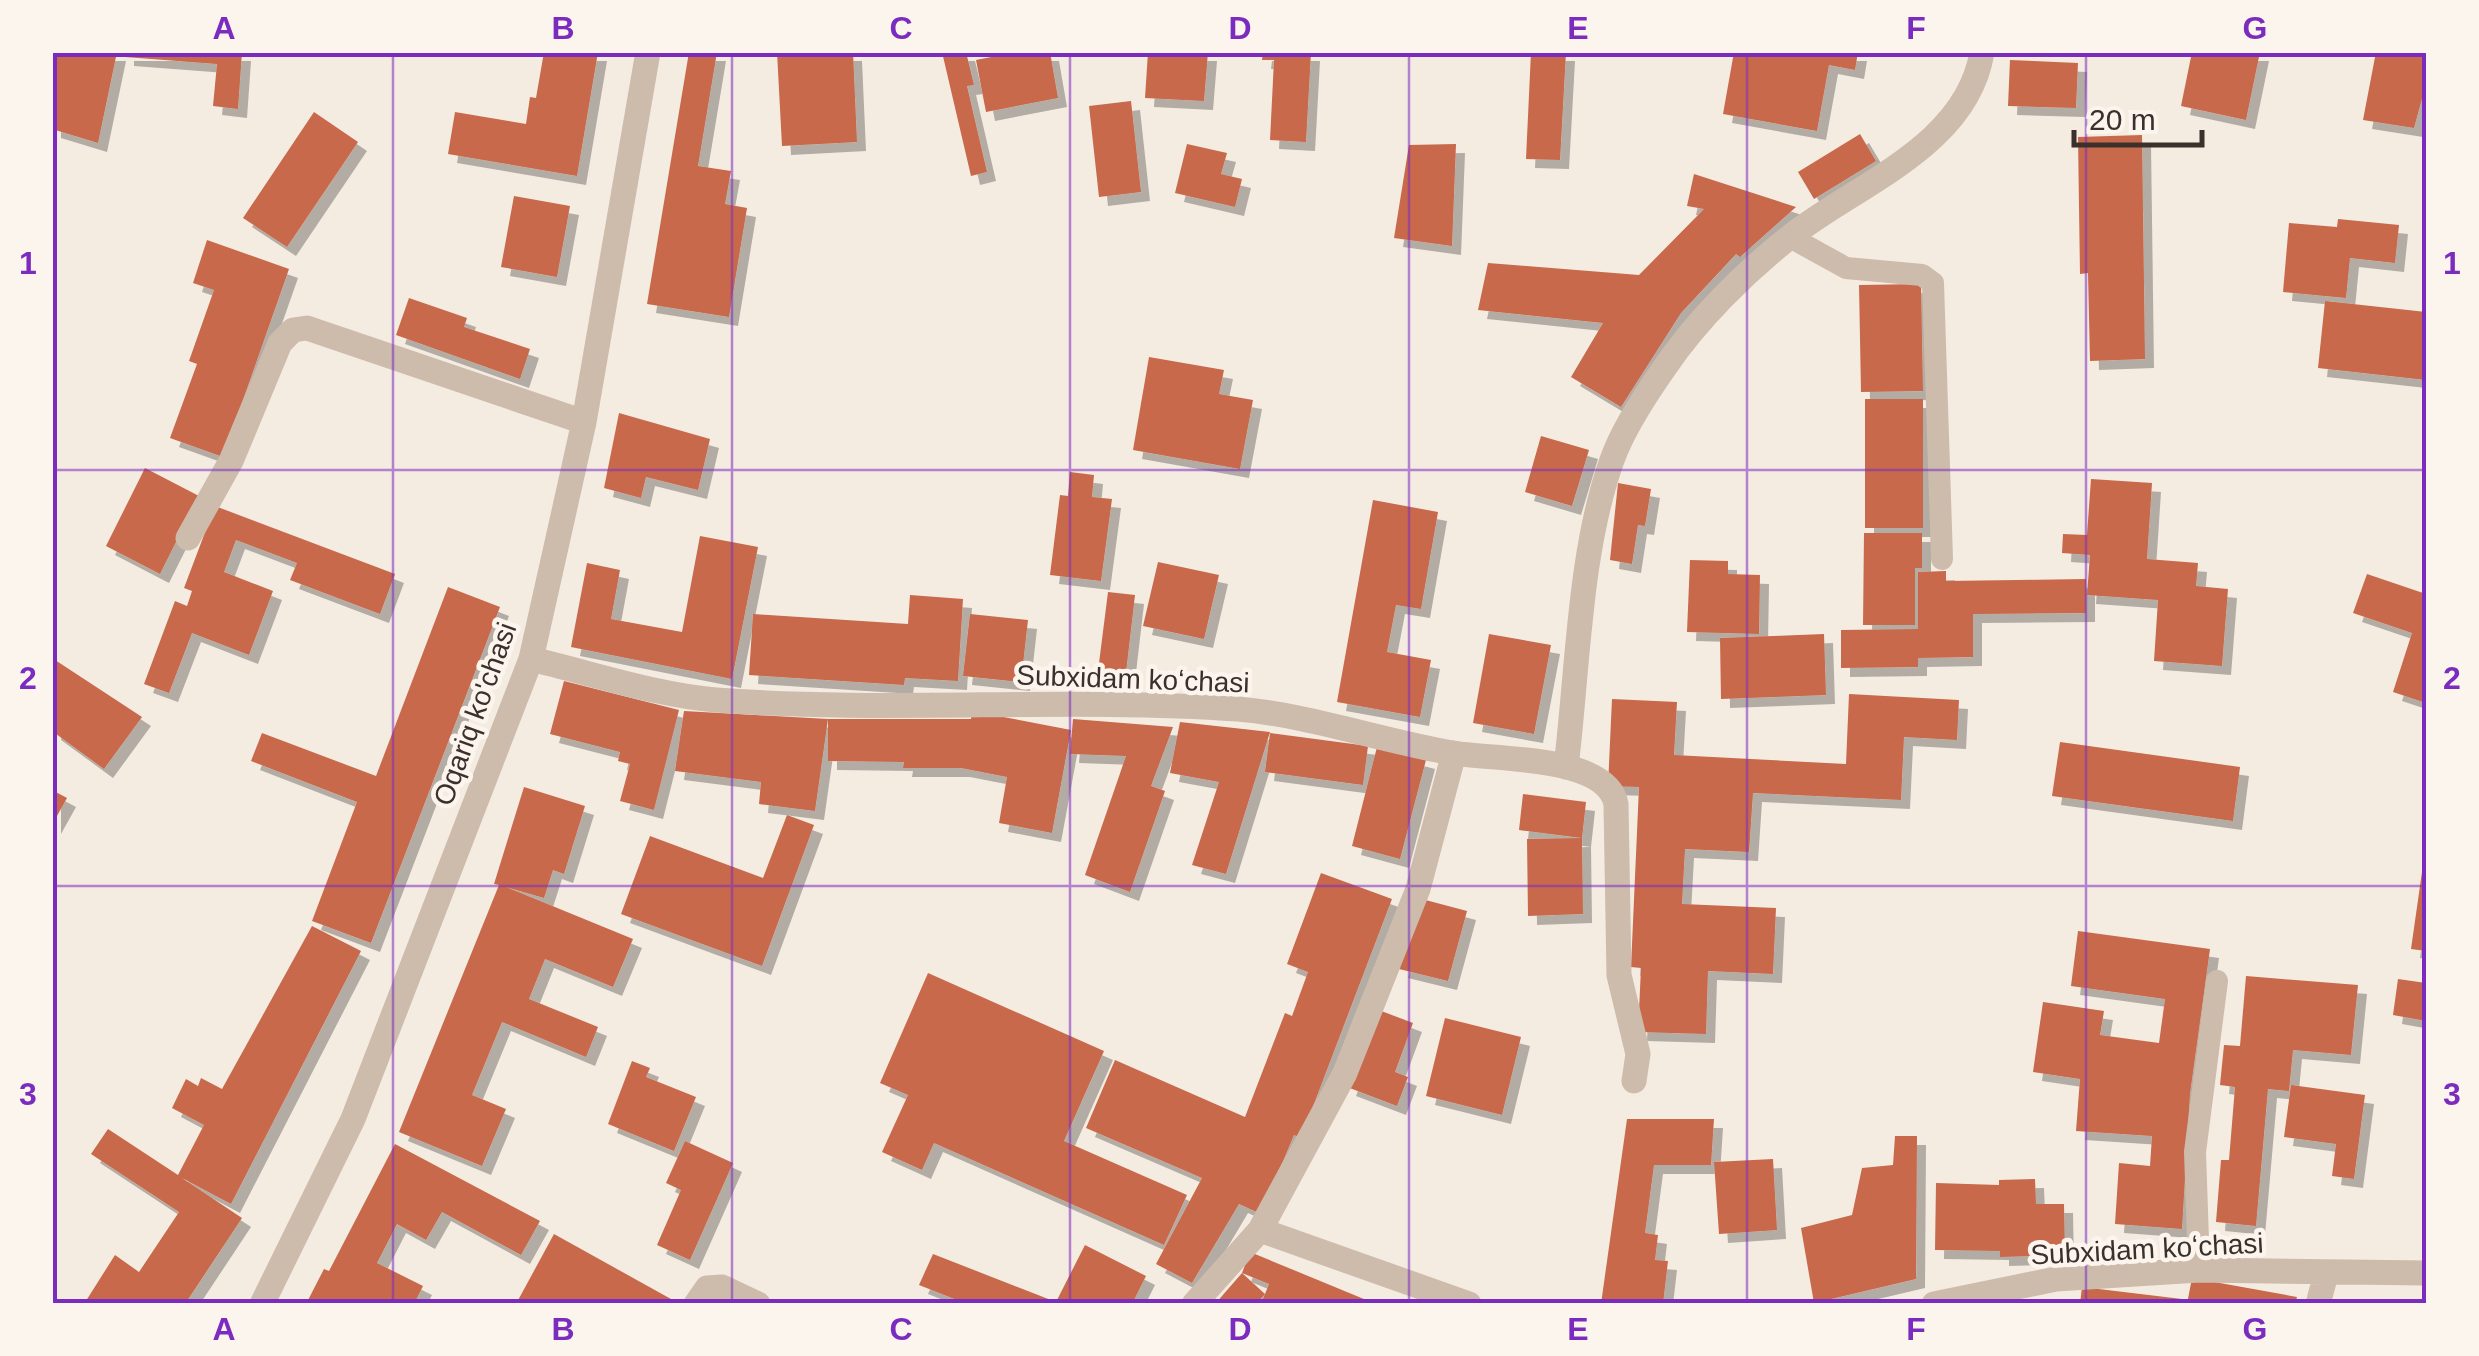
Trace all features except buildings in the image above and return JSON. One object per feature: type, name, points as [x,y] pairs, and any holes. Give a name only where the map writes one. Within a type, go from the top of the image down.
[{"type":"street","name":"Oqariq ko'chasi","points":[[262,1304],[353,1119],[532,659],[584,422],[648,52]]},
{"type":"street","points":[[1566,767],[1595,515],[1613,456],[1666,366],[1740,282],[1790,237],[1896,168],[1957,113],[1979,72],[1982,52]]},
{"type":"street","points":[[188,538],[231,461],[280,342],[293,330],[307,328],[584,422]]},
{"type":"street","name":"Subxidam koʻchasi","points":[[532,659],[709,699],[818,707],[1053,702],[1242,710],[1454,754],[1588,771],[1615,797],[1619,975],[1638,1054],[1634,1081]]},
{"type":"street","points":[[1194,1304],[1260,1230],[1346,1073],[1418,889],[1454,754]]},
{"type":"street","points":[[1260,1230],[1469,1304]]},
{"type":"street","name":"Subxidam koʻchasi","points":[[1934,1304],[2056,1279],[2199,1270],[2426,1272]]},
{"type":"street","points":[[2318,1304],[2326,1274]]},
{"type":"street","points":[[696,1304],[707,1288],[722,1288],[758,1304]]},
{"type":"lane","points":[[1790,237],[1846,268],[1922,275],[1933,282],[1942,559]]},
{"type":"lane","points":[[2199,1270],[2195,1152],[2216,981]]}]
